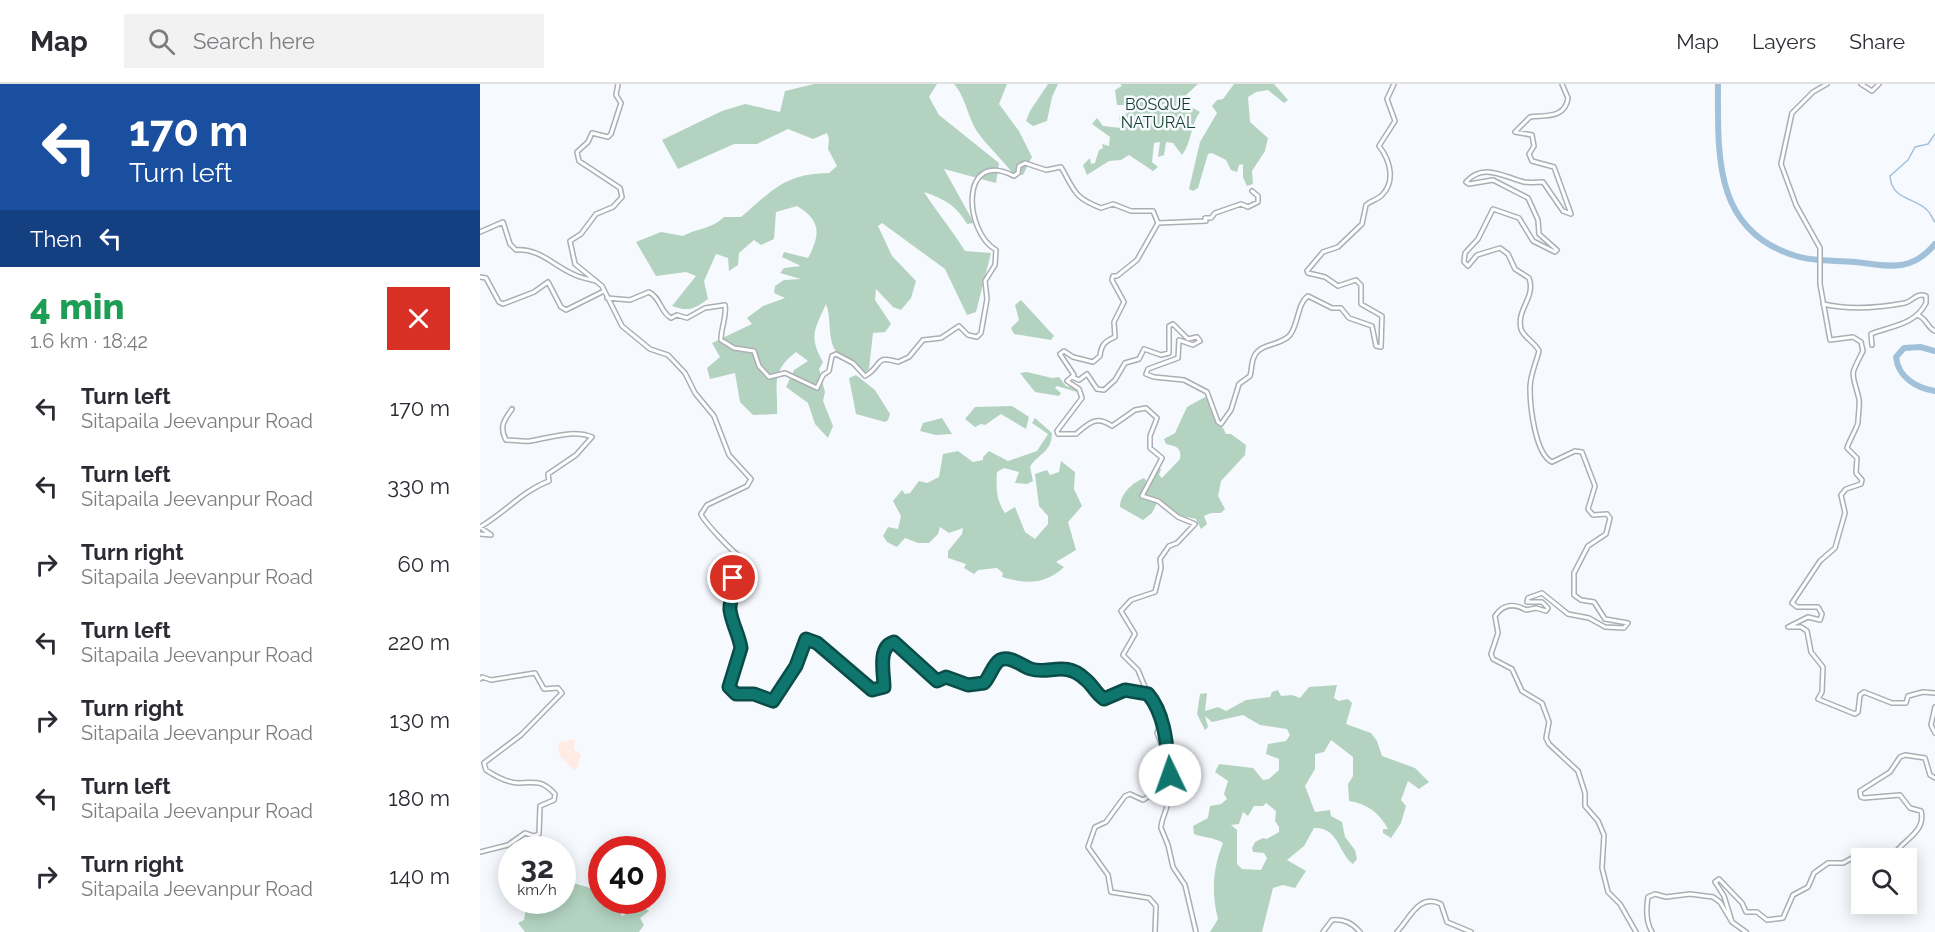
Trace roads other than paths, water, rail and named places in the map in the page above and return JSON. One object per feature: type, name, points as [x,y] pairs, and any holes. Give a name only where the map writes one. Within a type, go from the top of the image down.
[{"type":"street","points":[[618,84],[616,95],[621,103],[611,134],[608,137],[592,133],[588,142],[577,152],[579,161],[620,188],[622,194],[618,203],[596,214],[581,234],[570,241],[575,264],[598,282],[622,326],[650,349],[668,356],[685,373],[695,393],[714,416],[729,454],[751,479],[747,486],[707,505],[701,514],[703,520],[738,555],[741,565],[730,582],[734,598],[730,609],[741,648],[729,687],[733,692],[773,701],[796,666],[803,641],[809,639],[860,677],[872,690],[884,687],[884,652],[886,647],[894,642],[937,681],[946,677],[960,684],[981,684],[986,681],[998,662],[1011,659],[1032,669],[1065,668],[1086,679],[1093,691],[1104,699],[1125,690],[1148,694]]},
{"type":"street","points":[[1072,377],[1079,380],[1087,374],[1097,389],[1104,390],[1115,380],[1125,363],[1139,359],[1144,349],[1161,355],[1169,353],[1169,326],[1173,324],[1188,339],[1197,337],[1200,341],[1193,345],[1179,340],[1178,358],[1148,369],[1146,374],[1154,378],[1184,380],[1207,392],[1218,423],[1221,424],[1232,410],[1239,384],[1250,376],[1254,356],[1261,348],[1275,345],[1290,335],[1297,323],[1302,300],[1308,296],[1332,308],[1341,308],[1349,318],[1368,322],[1372,326],[1376,346],[1381,347],[1382,316],[1361,304],[1360,285],[1356,280],[1338,286],[1325,277],[1307,271],[1323,252],[1338,247],[1362,224],[1366,205],[1384,194],[1390,182],[1391,171],[1379,146],[1395,121],[1387,99],[1394,84]]},
{"type":"street","points":[[1562,84],[1568,98],[1563,109],[1554,116],[1530,117],[1515,132],[1532,135],[1534,146],[1529,154],[1532,162],[1554,167],[1571,214],[1563,211],[1543,182],[1522,182],[1488,171],[1474,175],[1466,182],[1469,184],[1493,180],[1528,198],[1538,220],[1539,234],[1557,250],[1533,241],[1519,218],[1492,209],[1478,239],[1465,253],[1464,262],[1468,266],[1478,255],[1500,248],[1508,254],[1515,269],[1529,278],[1531,292],[1522,309],[1520,320],[1522,331],[1539,351],[1530,387],[1539,444],[1545,457],[1552,462],[1575,451],[1582,452],[1595,486],[1588,509],[1593,515],[1607,514],[1610,518],[1606,534],[1588,546],[1574,573],[1574,595],[1581,600],[1594,602],[1605,619],[1628,623],[1623,628],[1608,627],[1590,618],[1571,616],[1557,608],[1549,597],[1542,593],[1528,598],[1527,602],[1542,602],[1548,608],[1546,611],[1536,608],[1526,610],[1517,605],[1510,605],[1497,612],[1495,616],[1498,633],[1491,654],[1493,659],[1512,669],[1522,691],[1542,703],[1549,722],[1546,738],[1549,744],[1578,771],[1586,794],[1585,807],[1598,821],[1604,835],[1602,868],[1608,892],[1620,904],[1636,932]]},
{"type":"street","points":[[1827,84],[1813,92],[1792,113],[1781,158],[1794,201],[1817,240],[1820,252],[1823,304],[1830,340],[1853,337],[1863,347],[1863,351],[1854,364],[1852,377],[1860,402],[1857,414],[1858,423],[1847,448],[1857,458],[1856,473],[1862,480],[1861,484],[1846,489],[1841,495],[1845,513],[1835,548],[1820,561],[1792,603],[1797,607],[1818,607],[1822,615],[1820,620],[1808,617],[1788,627],[1801,627],[1807,631],[1812,652],[1823,667],[1822,692],[1818,699],[1824,704],[1855,714],[1858,712],[1860,695],[1864,692],[1892,703],[1906,703],[1908,696],[1923,692],[1935,693]]},
{"type":"street","points":[[1861,84],[1874,91],[1879,84]]},
{"type":"street","points":[[607,298],[630,300],[649,292],[659,301],[666,315],[671,318],[677,315],[687,318],[705,308],[725,304],[727,314],[721,340],[726,345],[754,351],[759,366],[769,377],[785,373],[816,388],[823,375],[830,371],[832,356],[836,354],[853,363],[866,376],[880,359],[889,358],[898,362],[909,357],[923,340],[941,338],[954,327],[959,326],[968,335],[976,337],[981,333],[987,299],[985,281],[995,265],[996,250],[988,245],[972,216],[972,203],[973,186],[986,171],[995,169],[1014,176],[1018,173],[1018,166],[1025,163],[1046,170],[1061,167],[1075,194],[1088,203],[1101,208],[1113,204],[1131,211],[1153,211],[1158,223]]},
{"type":"street","points":[[1158,223],[1206,221],[1205,218],[1211,218],[1215,213],[1241,204],[1248,207],[1257,202],[1258,196],[1252,191]]},
{"type":"street","points":[[480,232],[503,222],[510,244],[516,250],[524,249],[547,257],[573,274],[598,282]]},
{"type":"street","points":[[1158,223],[1137,260],[1117,276],[1113,276],[1112,280],[1124,302],[1114,322],[1115,337],[1106,340],[1101,348],[1100,356],[1093,362],[1073,357],[1064,351],[1060,354],[1074,375],[1067,381],[1079,389],[1082,398],[1057,431],[1058,434],[1076,434],[1091,421],[1100,419],[1112,426],[1135,410],[1146,408],[1157,418],[1150,436],[1150,448],[1162,458],[1142,496],[1158,501],[1178,517],[1195,524],[1177,543],[1169,546],[1160,559],[1161,568],[1155,592],[1131,600],[1121,611],[1135,634],[1123,655],[1138,670],[1148,694],[1154,701],[1169,747],[1169,799],[1161,828],[1173,867],[1185,885],[1196,932]]},
{"type":"street","points":[[480,277],[486,278],[499,302],[503,303],[534,292],[548,282],[561,307],[566,310],[604,291]]},
{"type":"street","points":[[1823,304],[1845,309],[1856,308],[1905,302],[1925,294],[1926,303],[1917,315],[1896,328],[1871,334],[1872,345]]},
{"type":"street","points":[[1917,315],[1925,318],[1930,329],[1935,331]]},
{"type":"street","points":[[480,534],[491,535],[480,527],[493,520],[530,488],[549,481],[548,474],[576,455],[592,437],[582,433],[544,437],[530,441],[506,440],[502,433],[503,421],[512,409]]},
{"type":"street","points":[[480,679],[482,677],[491,680],[536,673],[544,689],[558,688],[562,693],[554,704],[521,735],[484,763],[486,770],[496,776],[517,783],[532,780],[541,783],[555,794],[555,800],[540,806],[539,834],[534,836],[525,833],[508,845],[480,852]]},
{"type":"street","points":[[1935,707],[1931,724],[1935,733]]},
{"type":"street","points":[[1155,932],[1156,906],[1149,898],[1111,892],[1108,875],[1088,847],[1095,827],[1106,822],[1125,796],[1130,794],[1143,800],[1154,793],[1154,776],[1160,767],[1164,751],[1157,733],[1160,722]]},
{"type":"street","points":[[1898,848],[1915,833],[1923,819],[1922,811],[1910,808],[1900,795],[1864,798],[1861,797],[1860,791],[1890,772],[1900,757],[1905,755],[1925,758],[1930,775],[1935,778]]},
{"type":"street","points":[[1732,922],[1724,896],[1715,882],[1719,879],[1742,903],[1746,912],[1757,912],[1767,920],[1784,918],[1792,895],[1808,887],[1815,873],[1828,863],[1843,862],[1851,858]]},
{"type":"street","points":[[1652,932],[1647,920],[1647,901],[1648,897],[1655,894],[1713,897],[1720,902],[1732,922],[1746,932]]},
{"type":"street","points":[[1397,932],[1419,904],[1426,901],[1441,904],[1447,922],[1471,932]]},
{"type":"street","points":[[1323,932],[1329,923],[1340,920],[1352,923],[1360,932]]},
{"type":"waterway","points":[[1718,84],[1721,163],[1726,187],[1735,209],[1749,229],[1769,244],[1796,256],[1810,259],[1888,266],[1917,260],[1935,244]]},
{"type":"waterway","points":[[1935,134],[1928,144],[1915,147],[1908,160],[1890,176],[1895,190],[1922,206],[1935,222]]},
{"type":"waterway","points":[[1935,351],[1920,347],[1904,348],[1896,357],[1904,376],[1921,387],[1935,391]]},
{"type":"park label","name":"BOSQUE NATURAL","points":[[1158,113]]}]
